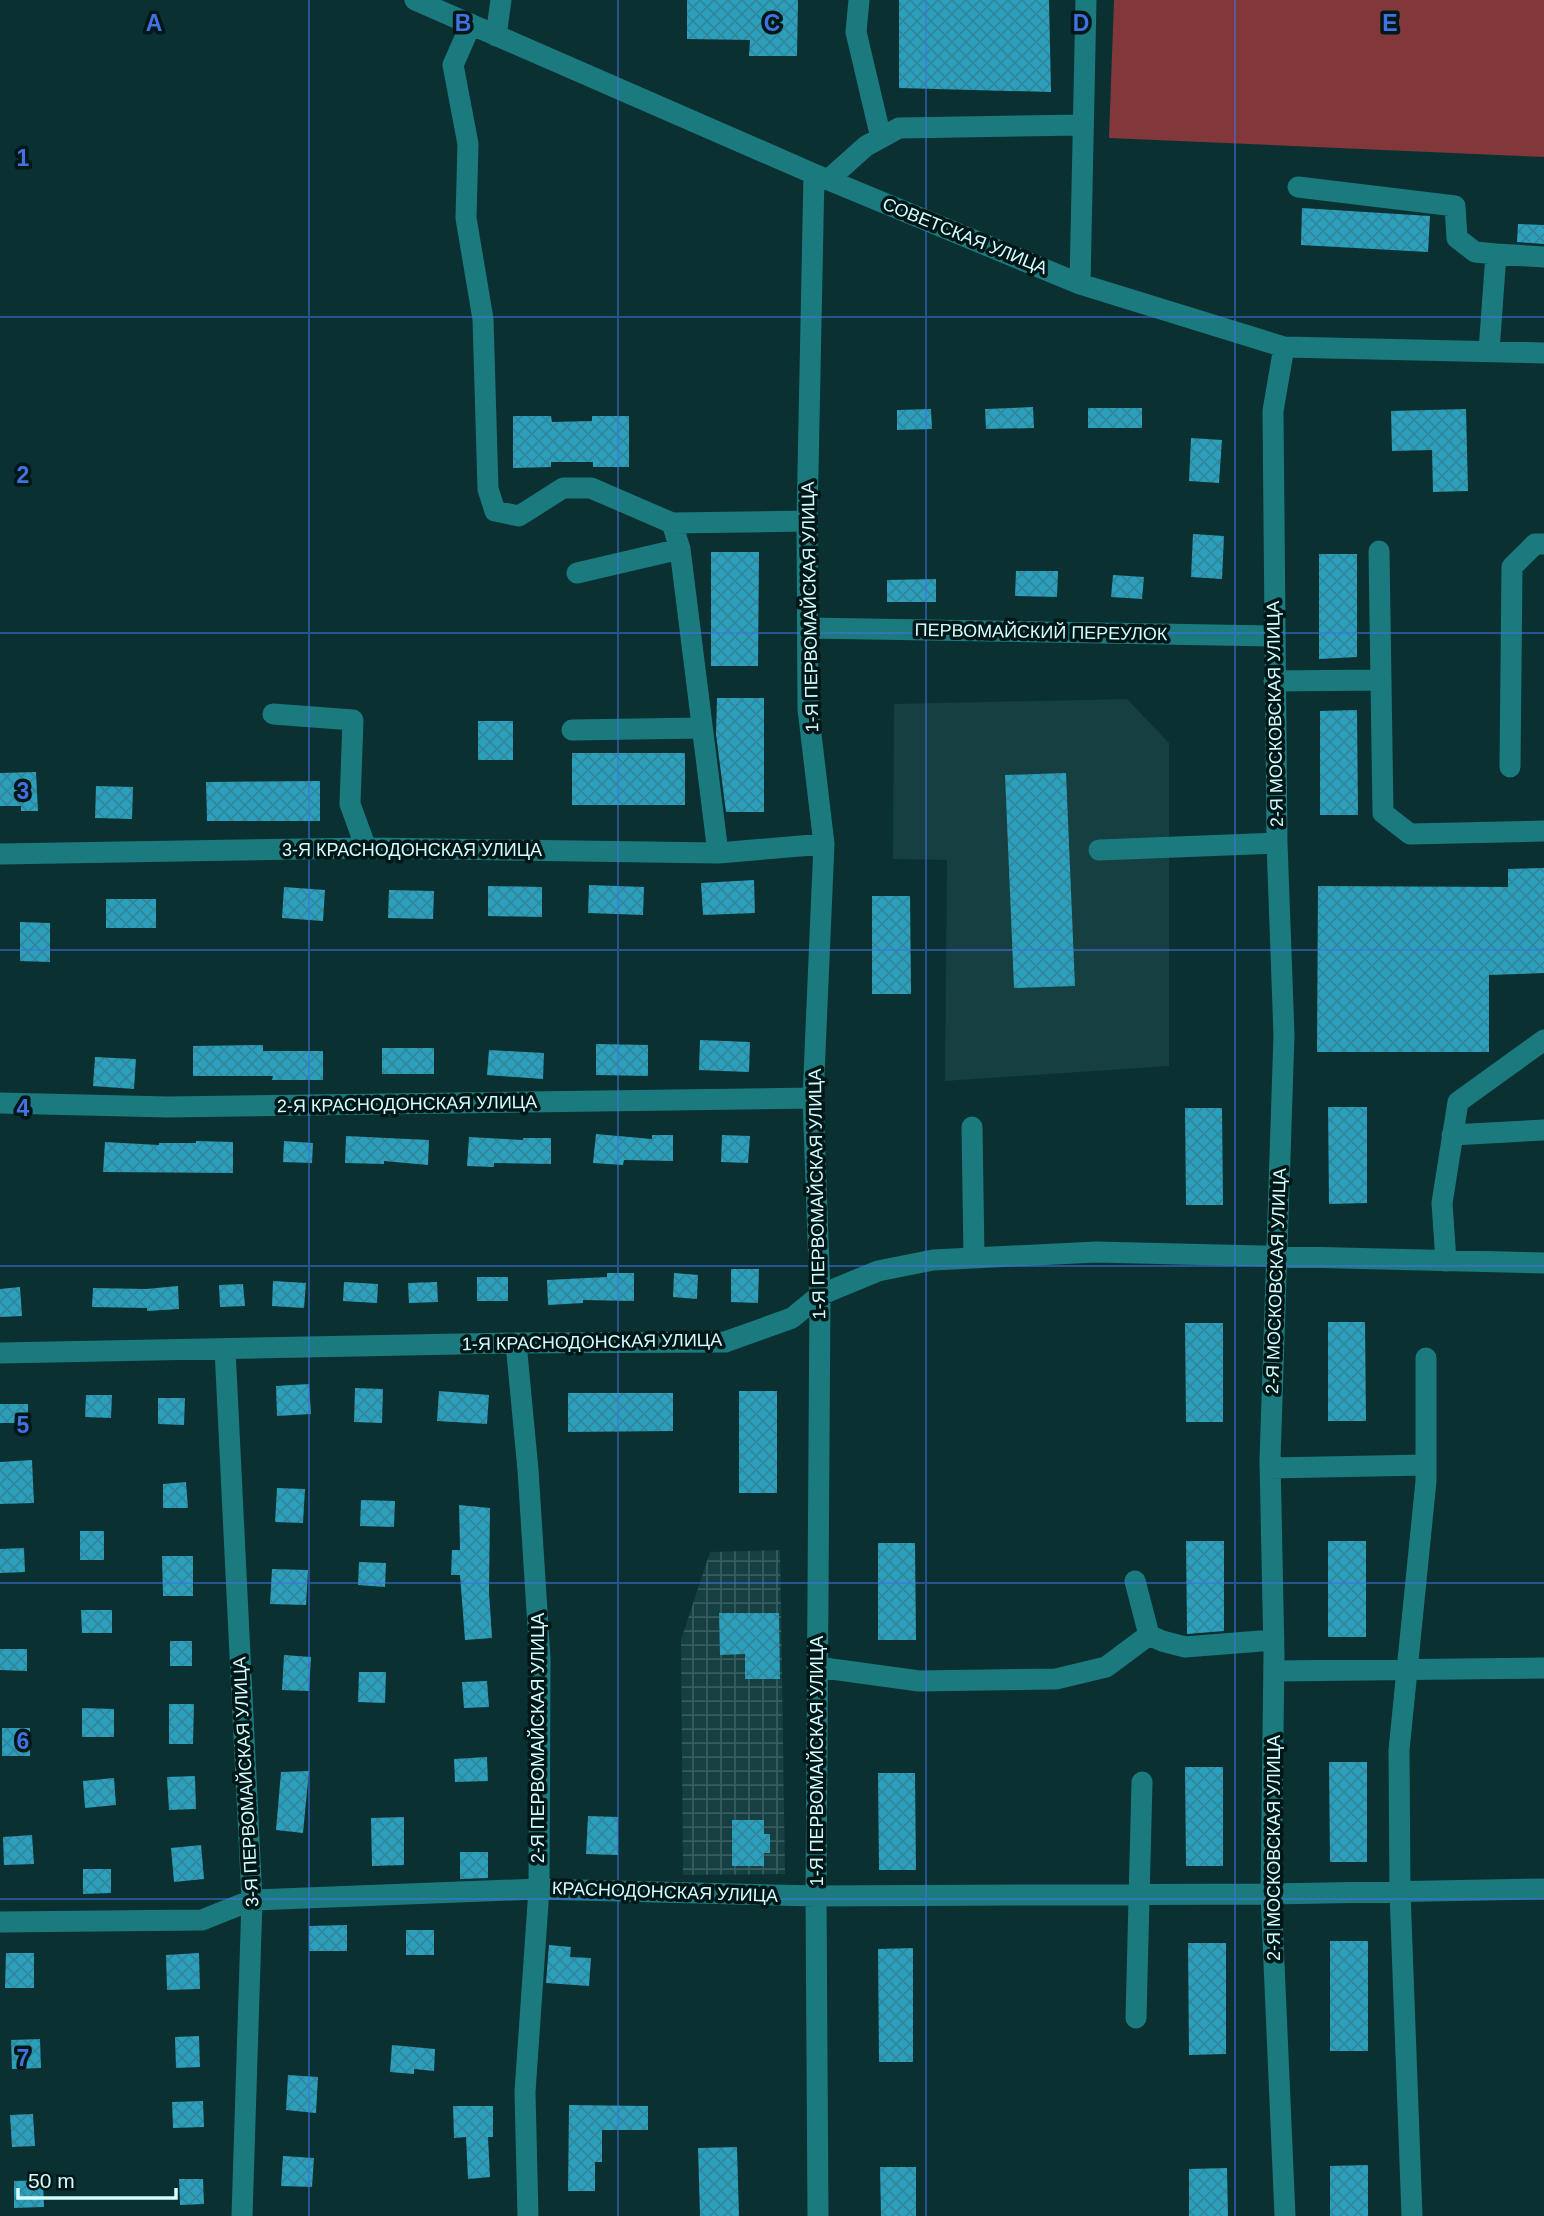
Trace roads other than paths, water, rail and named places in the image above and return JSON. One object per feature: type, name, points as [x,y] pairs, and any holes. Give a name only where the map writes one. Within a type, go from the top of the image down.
[{"type":"street","name":"СОВЕТСКАЯ УЛИЦА","points":[[415,0],[438,5],[496,36],[821,177],[1080,284],[1284,347],[1544,352]]},
{"type":"street","points":[[496,36],[501,0]]},
{"type":"street","points":[[859,0],[856,32],[881,138]]},
{"type":"street","points":[[1080,284],[1086,0]]},
{"type":"street","points":[[471,24],[453,65],[468,144],[466,218],[483,318],[488,489],[495,511],[519,516],[563,488],[592,488],[672,523],[807,521]]},
{"type":"street","points":[[821,177],[866,146],[899,128],[1083,125]]},
{"type":"street","name":"1-Я ПЕРВОМАЙСКАЯ УЛИЦА","points":[[818,2216],[816,1896],[820,1295],[813,1098],[824,844],[808,709],[807,521],[821,177]]},
{"type":"street","points":[[1298,187],[1455,206],[1457,238],[1475,253],[1544,257]]},
{"type":"street","points":[[1489,351],[1496,254]]},
{"type":"street","name":"2-Я МОСКОВСКАЯ УЛИЦА","points":[[1284,347],[1273,411],[1277,843],[1284,1035],[1270,1468],[1274,1640],[1271,1894],[1284,2216]]},
{"type":"street","points":[[672,523],[680,550],[718,853]]},
{"type":"street","points":[[1510,767],[1512,567],[1535,544],[1544,544]]},
{"type":"street","points":[[577,573],[680,550]]},
{"type":"street","points":[[1380,551],[1383,813],[1410,834],[1544,831]]},
{"type":"street","name":"ПЕРВОМАЙСКИЙ ПЕРЕУЛОК","points":[[808,628],[1274,636]]},
{"type":"street","points":[[1275,681],[1381,680]]},
{"type":"street","points":[[273,714],[353,720],[350,804],[366,848]]},
{"type":"street","points":[[572,730],[701,728]]},
{"type":"street","points":[[1099,850],[1277,843]]},
{"type":"street","name":"3-Я КРАСНОДОНСКАЯ УЛИЦА","points":[[0,854],[366,848],[718,853],[824,844]]},
{"type":"street","points":[[1446,1261],[1442,1203],[1458,1102],[1544,1040]]},
{"type":"street","name":"2-Я КРАСНОДОНСКАЯ УЛИЦА","points":[[0,1103],[168,1107],[813,1098]]},
{"type":"street","points":[[972,1127],[974,1258]]},
{"type":"street","points":[[1452,1135],[1544,1130]]},
{"type":"street","name":"1-Я КРАСНОДОНСКАЯ УЛИЦА","points":[[0,1353],[516,1343],[725,1342],[792,1318],[820,1295],[878,1271],[933,1261],[974,1258],[1096,1252],[1544,1263]]},
{"type":"street","name":"2-Я ПЕРВОМАЙСКАЯ УЛИЦА","points":[[516,1343],[528,1470],[540,1658],[539,1889],[525,2092],[528,2216]]},
{"type":"street","name":"3-Я ПЕРВОМАЙСКАЯ УЛИЦА","points":[[225,1349],[252,1900],[242,2216]]},
{"type":"street","points":[[1412,2216],[1400,1892],[1399,1750],[1426,1465],[1426,1358]]},
{"type":"street","points":[[1270,1468],[1426,1465]]},
{"type":"street","points":[[1135,1581],[1149,1634],[1162,1641],[1185,1647],[1274,1640]]},
{"type":"street","points":[[817,1667],[919,1681],[1056,1679],[1106,1667],[1149,1634]]},
{"type":"street","points":[[1274,1671],[1544,1668]]},
{"type":"street","points":[[1136,2018],[1142,1782]]},
{"type":"street","name":"КРАСНОДОНСКАЯ УЛИЦА","points":[[0,1923],[202,1920],[252,1900],[539,1889],[816,1896],[1271,1894],[1544,1889]]}]
